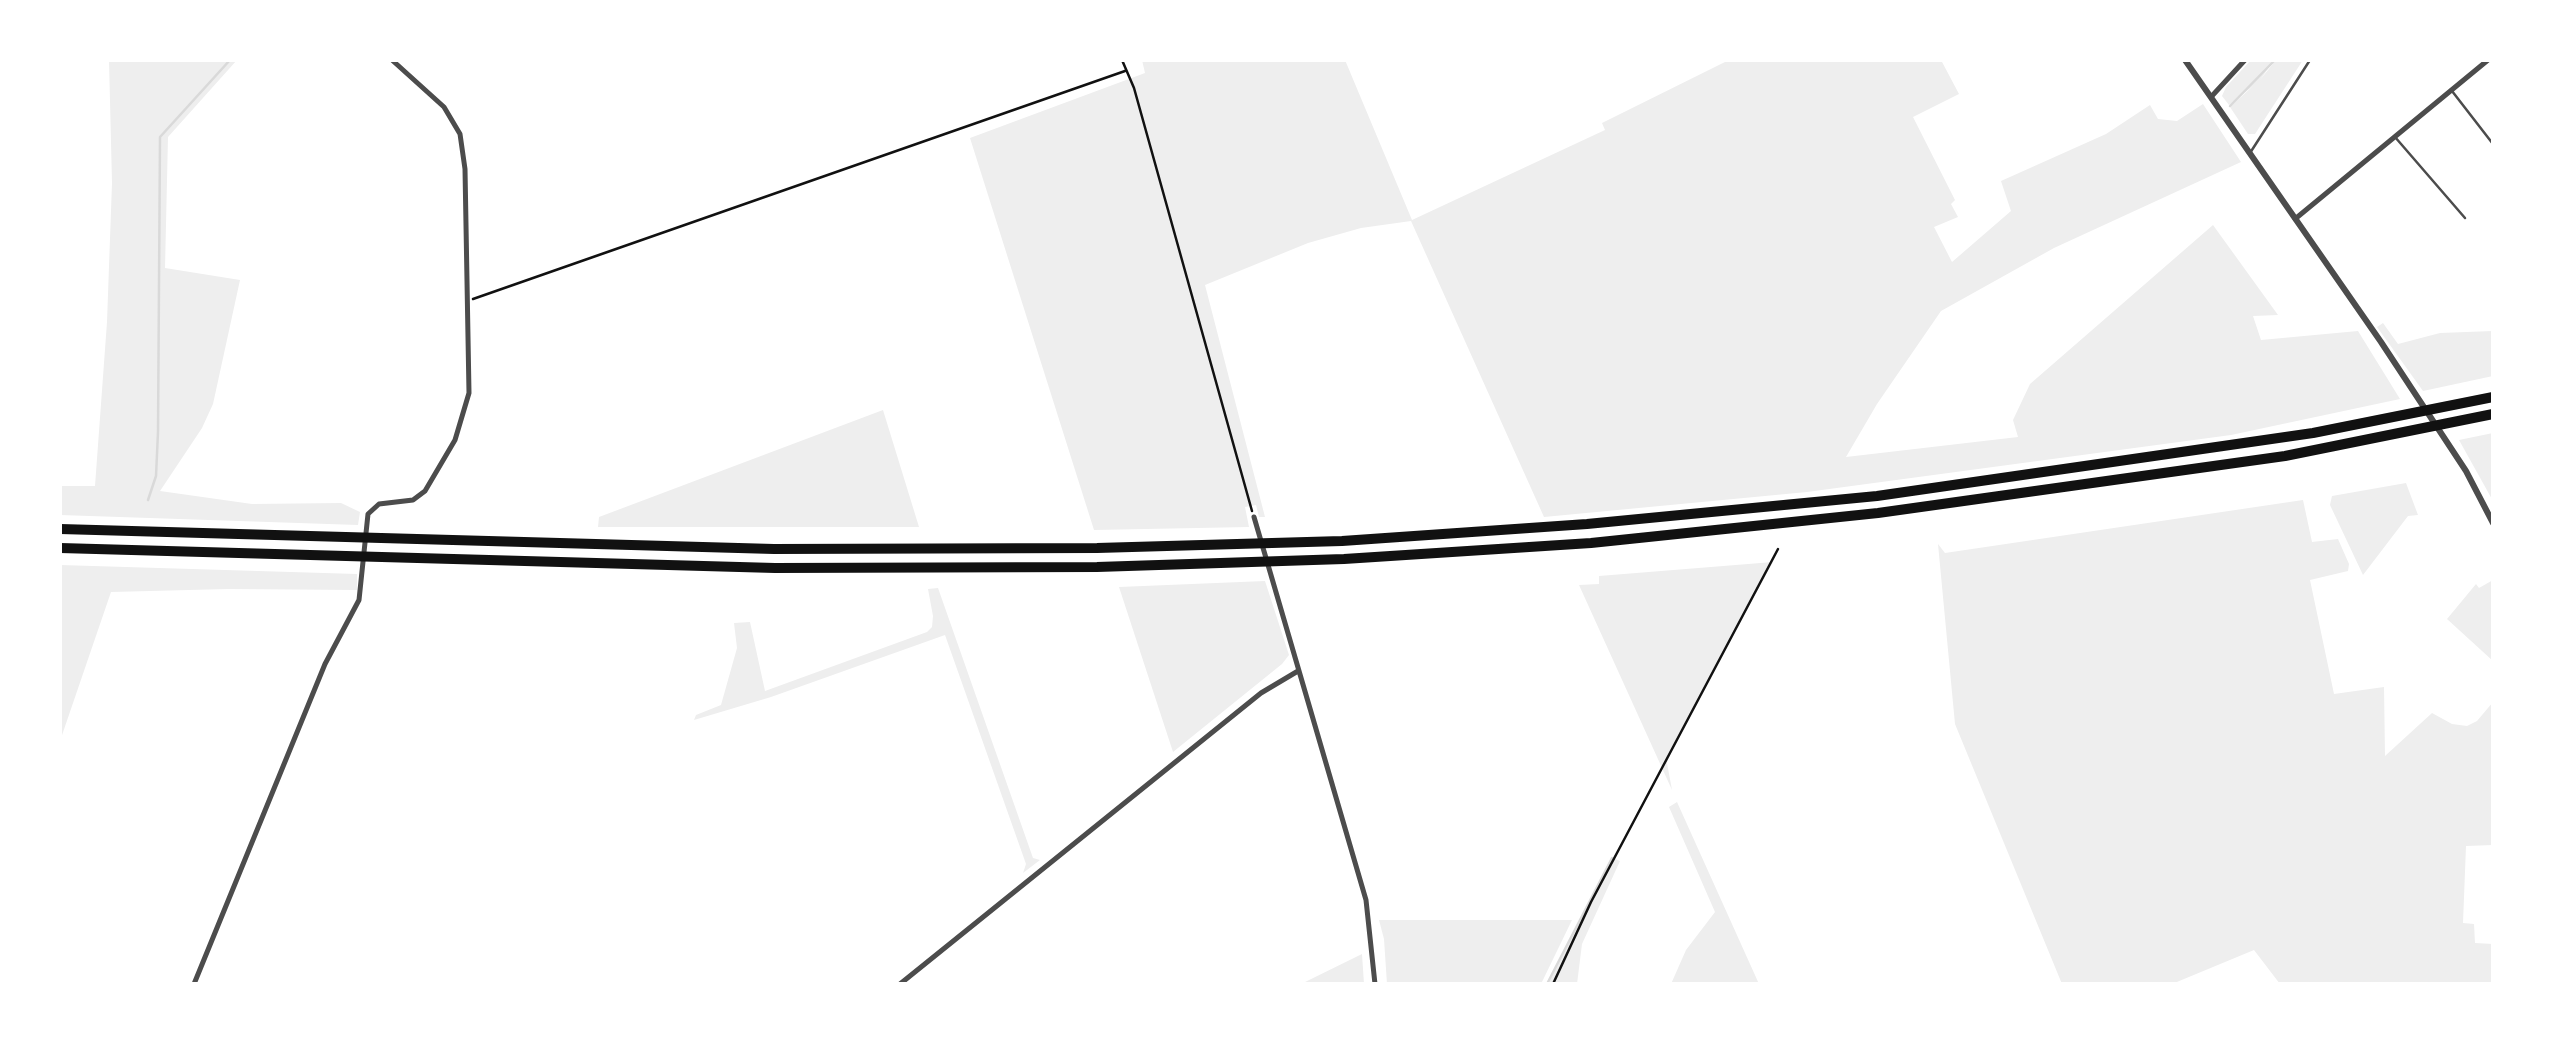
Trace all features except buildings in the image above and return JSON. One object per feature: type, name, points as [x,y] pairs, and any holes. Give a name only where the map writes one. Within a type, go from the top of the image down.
[{"type":"highway","points":[[60,528],[774,549],[1097,548],[1399,537],[1587,524],[1876,496],[2313,433],[2493,397]]},
{"type":"highway","points":[[60,548],[775,568],[1097,567],[1344,559],[1591,544],[2053,491],[2285,456],[2493,414]]},
{"type":"street","points":[[194,984],[325,664],[362,595],[368,514],[379,504],[420,496],[436,478],[456,440],[469,393],[460,134],[444,107],[392,60]]},
{"type":"street","points":[[2185,60],[2381,342],[2466,471],[2493,522]]},
{"type":"street","points":[[2213,99],[2246,60]]},
{"type":"street","points":[[2295,219],[2488,60]]},
{"type":"street","points":[[1254,517],[1366,900],[1375,984]]},
{"type":"street","points":[[900,984],[1260,692],[1298,671]]},
{"type":"lane","points":[[2250,154],[2310,60]]},
{"type":"lane","points":[[2451,90],[2493,144]]},
{"type":"lane","points":[[2394,136],[2465,218]]},
{"type":"path","points":[[1122,60],[1134,88],[1254,517]]},
{"type":"path","points":[[467,302],[1125,71]]},
{"type":"path","points":[[1553,984],[1591,902],[1778,549]]},
{"type":"shaded area","points":[[109,60],[237,60],[168,137],[165,268],[240,280],[213,404],[202,428],[160,491],[252,504],[341,503],[360,512],[358,525],[60,515],[60,486],[95,486],[112,183]]},
{"type":"shaded area","points":[[1142,60],[1345,60],[1412,220],[1605,130],[1602,123],[1729,60],[1941,60],[1959,94],[1913,117],[1955,200],[1951,204],[1958,217],[1934,227],[1952,262],[2011,211],[2001,181],[2106,134],[2150,105],[2158,119],[2177,121],[2203,104],[2241,162],[2054,248],[1941,311],[1846,457],[2018,437],[2013,420],[2030,384],[2213,225],[2278,315],[2253,316],[2261,340],[2358,331],[2400,399],[2231,435],[1807,492],[1544,517],[1411,221],[1361,228],[1308,243],[1205,285],[1265,517],[1259,517],[1256,505],[1245,507],[1249,527],[1094,530],[970,138],[1145,73]]},
{"type":"shaded area","points":[[2251,60],[2274,60],[2260,80],[2276,60],[2303,60],[2255,134],[2248,134],[2230,107],[2253,86],[2229,105],[2222,96]]},
{"type":"shaded area","points":[[2383,323],[2398,344],[2440,333],[2493,331],[2493,376],[2423,391],[2377,327]]},
{"type":"shaded area","points":[[883,410],[919,527],[598,527],[599,517]]},
{"type":"shaded area","points":[[2493,433],[2493,501],[2459,440]]},
{"type":"shaded area","points":[[2406,483],[2418,515],[2408,516],[2363,575],[2330,505],[2332,496]]},
{"type":"shaded area","points":[[2303,500],[2312,542],[2338,539],[2349,564],[2348,571],[2310,580],[2334,694],[2384,687],[2385,756],[2432,713],[2452,724],[2467,726],[2477,721],[2493,702],[2493,845],[2466,846],[2463,923],[2474,924],[2475,943],[2493,944],[2492,984],[2280,984],[2254,950],[2172,984],[2062,984],[1955,724],[1938,544],[1945,553]]},
{"type":"shaded area","points":[[1773,562],[1670,750],[1667,763],[1672,790],[1579,585],[1599,584],[1599,576]]},
{"type":"shaded area","points":[[60,565],[357,574],[357,590],[111,592],[60,741]]},
{"type":"shaded area","points":[[2493,580],[2493,661],[2447,619],[2476,584],[2479,588]]},
{"type":"shaded area","points":[[1265,581],[1289,655],[1173,752],[1119,587]]},
{"type":"shaded area","points":[[938,588],[1033,858],[1040,860],[1023,873],[1026,864],[945,635],[694,720],[696,715],[721,705],[737,648],[734,623],[750,622],[765,691],[927,632],[933,616],[928,589]]},
{"type":"shaded area","points":[[1677,802],[1759,984],[1671,984],[1686,950],[1715,912],[1669,807]]},
{"type":"shaded area","points":[[1613,858],[1620,861],[1582,944],[1577,984],[1548,984]]},
{"type":"shaded area","points":[[1379,920],[1572,920],[1541,984],[1387,984]]},
{"type":"shaded area","points":[[1362,954],[1364,984],[1301,984]]},
{"type":"waterway","points":[[148,500],[156,476],[158,432],[160,137],[230,60]]},
{"type":"waterway","points":[[2230,106],[2275,60]]},
{"type":"waterway","points":[[1547,984],[1612,858]]}]
